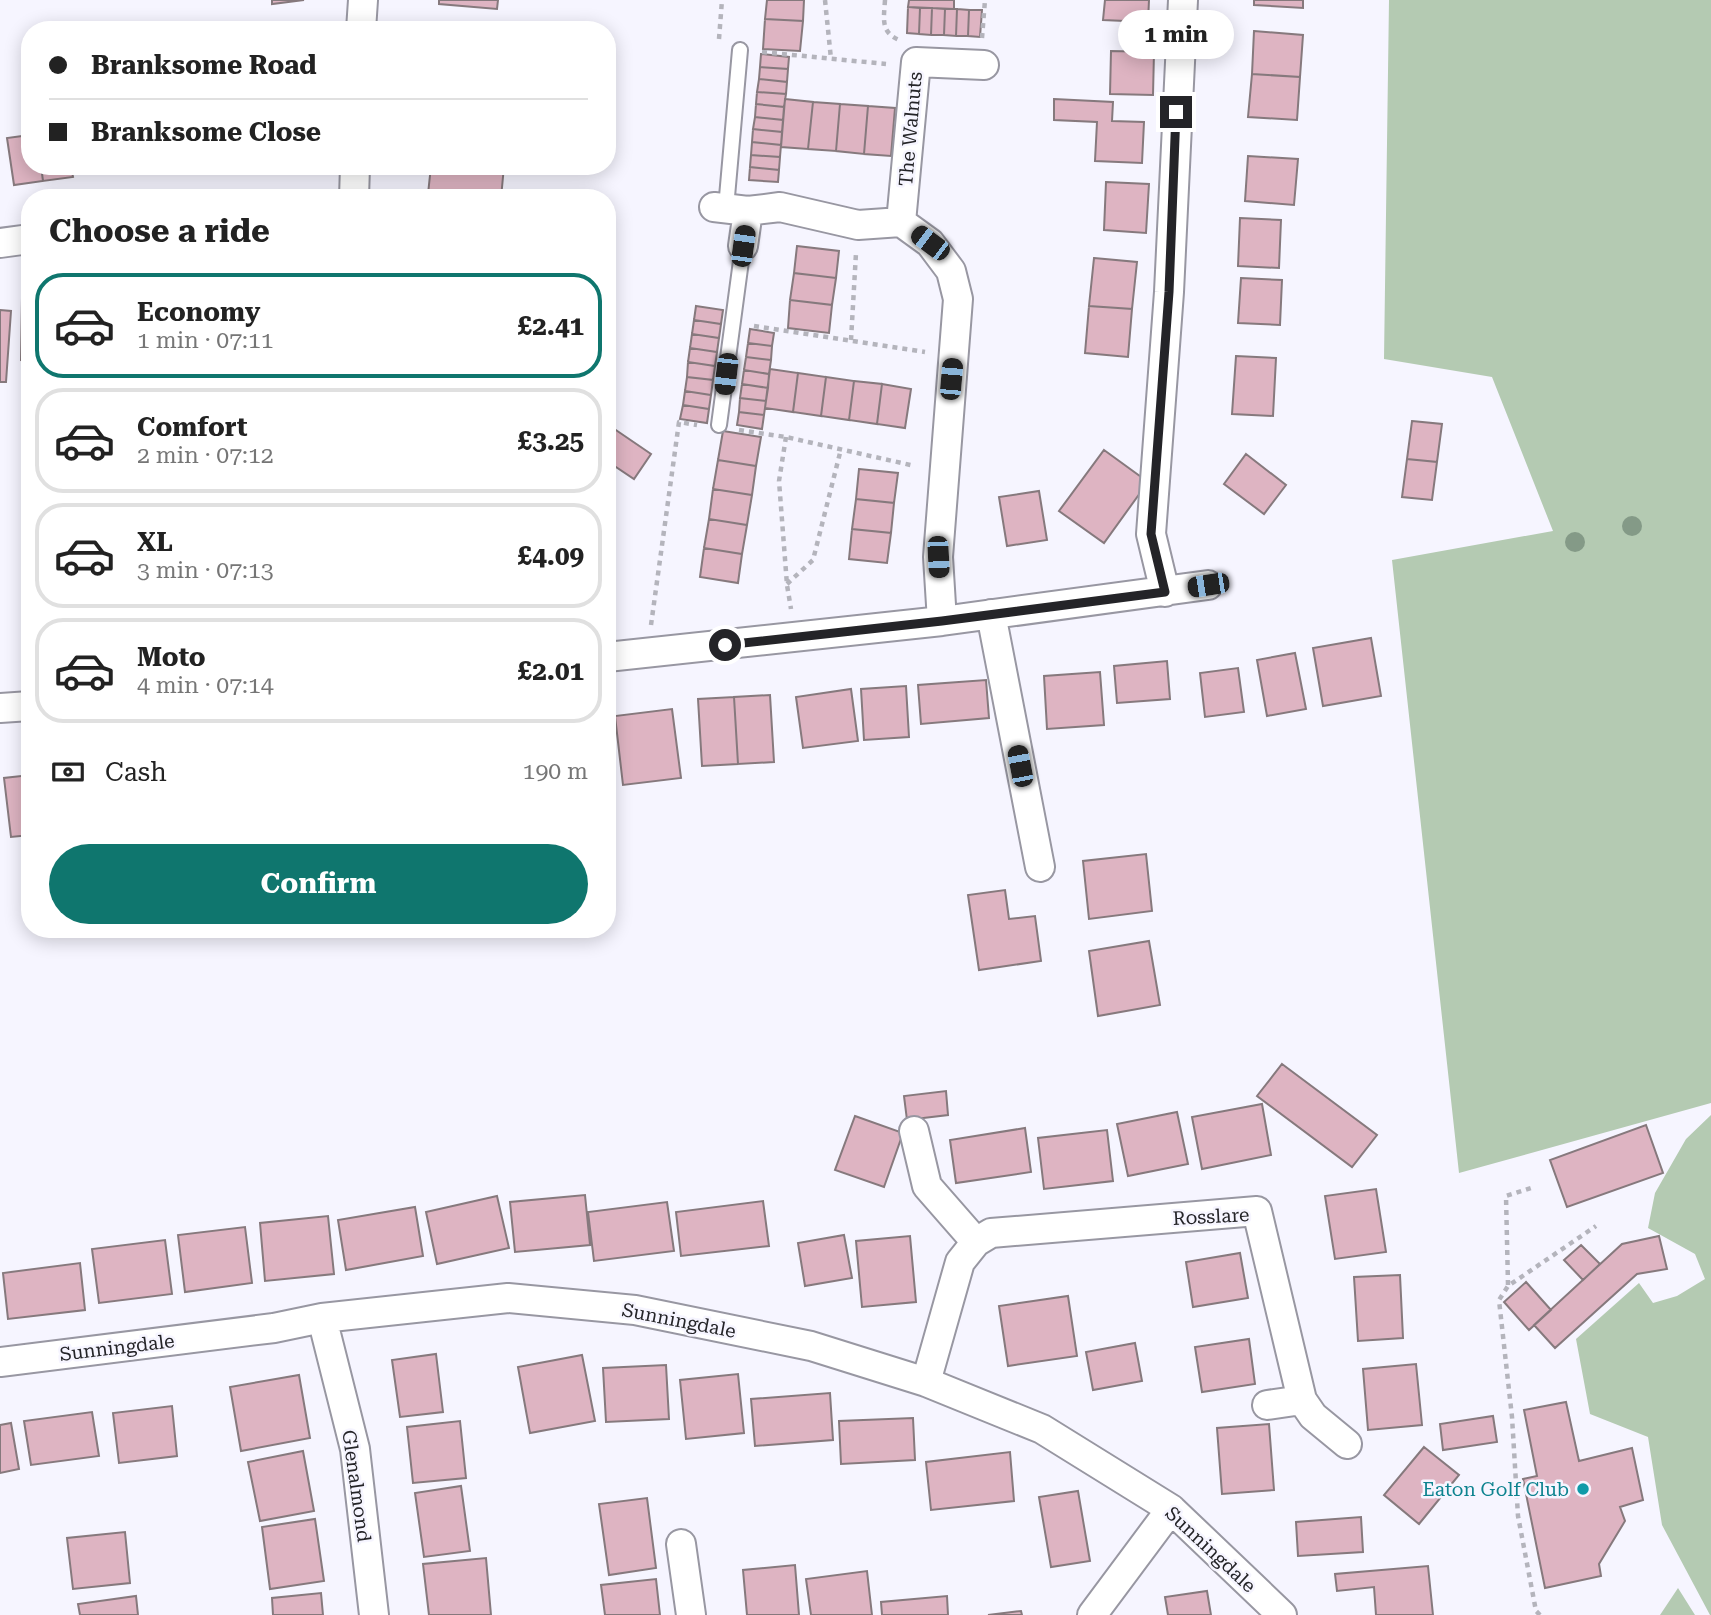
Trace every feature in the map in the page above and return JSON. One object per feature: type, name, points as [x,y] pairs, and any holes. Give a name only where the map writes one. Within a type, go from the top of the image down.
[{"type":"street","points":[[362,21],[363,0]]},
{"type":"street","points":[[1165,592],[1151,534],[1169,292],[1183,0]]},
{"type":"street","name":"The Walnuts","points":[[901,222],[916,62],[984,65]]},
{"type":"street","points":[[743,246],[729,209],[780,207],[858,225],[901,222],[930,243],[951,271],[958,299],[938,557],[942,621]]},
{"type":"street","points":[[0,243],[21,240]]},
{"type":"street","points":[[616,656],[942,621],[1208,585]]},
{"type":"street","points":[[991,614],[1040,867]]},
{"type":"street","points":[[0,708],[21,707]]},
{"type":"street","points":[[914,1131],[927,1186],[976,1242],[961,1262],[926,1382]]},
{"type":"street","name":"Rosslare","points":[[976,1242],[991,1233],[1258,1211],[1302,1400],[1312,1416],[1347,1444]]},
{"type":"street","name":"Sunningdale","points":[[0,1362],[274,1328],[321,1318],[508,1298],[635,1310],[811,1346],[926,1382],[1041,1429],[1171,1509],[1282,1615]]},
{"type":"street","name":"Glenalmond","points":[[321,1318],[355,1449],[374,1615]]},
{"type":"street","points":[[1267,1405],[1302,1400]]},
{"type":"street","points":[[1092,1615],[1171,1509]]},
{"type":"street","points":[[681,1544],[691,1615]]},
{"type":"lane","points":[[729,209],[740,50]]},
{"type":"lane","points":[[719,425],[743,246]]},
{"type":"path","points":[[825,0],[831,59]]},
{"type":"path","points":[[884,0],[883,27],[889,36],[900,41]]},
{"type":"path","points":[[982,37],[985,0]]},
{"type":"path","points":[[740,50],[899,65]]},
{"type":"path","points":[[851,340],[858,225]]},
{"type":"path","points":[[733,323],[953,356]]},
{"type":"path","points":[[653,653],[650,629],[679,422],[714,427],[719,425],[786,437],[944,472]]},
{"type":"path","points":[[786,437],[779,481],[787,585],[796,637]]},
{"type":"path","points":[[787,585],[813,560],[841,449]]},
{"type":"path","points":[[1508,1286],[1506,1196],[1534,1187]]},
{"type":"path","points":[[1540,1615],[1536,1611],[1518,1516],[1513,1417],[1499,1300],[1508,1286],[1596,1226]]},
{"type":"green space","points":[[1389,0],[1711,0],[1711,1103],[1459,1173],[1392,560],[1553,531],[1492,377],[1384,359]]},
{"type":"green space","points":[[1711,1115],[1710,1615],[1662,1525],[1648,1437],[1590,1414],[1576,1339],[1639,1283],[1653,1303],[1677,1296],[1705,1279],[1695,1254],[1648,1228],[1655,1193],[1686,1139]]},
{"type":"green space","points":[[1678,1588],[1695,1615],[1660,1615]]},
{"type":"building","points":[[272,0],[304,0],[272,4]]},
{"type":"building","points":[[439,0],[498,0],[497,9],[439,4]]},
{"type":"building","points":[[767,0],[804,0],[803,21],[765,19]]},
{"type":"building","points":[[909,0],[954,0],[954,9],[908,7]]},
{"type":"building","points":[[1105,0],[1149,0],[1148,22],[1103,20]]},
{"type":"building","points":[[1254,0],[1303,0],[1303,8],[1254,5]]},
{"type":"building","points":[[908,7],[920,8],[919,34],[907,33]]},
{"type":"building","points":[[920,8],[932,8],[931,35],[919,34]]},
{"type":"building","points":[[932,8],[945,9],[944,35],[931,35]]},
{"type":"building","points":[[945,9],[957,9],[956,36],[944,35]]},
{"type":"building","points":[[957,9],[969,10],[968,36],[956,36]]},
{"type":"building","points":[[969,10],[982,10],[980,37],[968,36]]},
{"type":"building","points":[[765,19],[803,21],[800,51],[763,49]]},
{"type":"building","points":[[1254,31],[1303,35],[1300,77],[1252,74]]},
{"type":"building","points":[[1111,51],[1154,52],[1153,95],[1110,94]]},
{"type":"building","points":[[761,54],[789,57],[788,69],[760,67]]},
{"type":"building","points":[[760,67],[788,69],[787,82],[759,79]]},
{"type":"building","points":[[1252,74],[1300,77],[1297,120],[1248,117]]},
{"type":"building","points":[[759,79],[787,82],[786,94],[757,92]]},
{"type":"building","points":[[757,92],[786,94],[784,107],[756,104]]},
{"type":"building","points":[[785,99],[813,102],[808,149],[781,147]]},
{"type":"building","points":[[1054,99],[1113,102],[1112,121],[1144,122],[1142,163],[1095,161],[1097,122],[1054,120]]},
{"type":"building","points":[[813,102],[840,104],[836,151],[808,149]]},
{"type":"building","points":[[756,104],[784,107],[783,120],[755,117]]},
{"type":"building","points":[[840,104],[868,106],[864,154],[836,151]]},
{"type":"building","points":[[868,106],[895,108],[891,156],[864,154]]},
{"type":"building","points":[[755,117],[783,120],[782,132],[753,129]]},
{"type":"building","points":[[753,129],[782,132],[781,145],[752,142]]},
{"type":"building","points":[[21,136],[21,175],[42,175],[43,181],[14,185],[7,138]]},
{"type":"building","points":[[752,142],[781,145],[780,157],[751,155]]},
{"type":"building","points":[[751,155],[780,157],[779,170],[750,167]]},
{"type":"building","points":[[1248,156],[1298,159],[1294,205],[1245,201]]},
{"type":"building","points":[[750,167],[779,170],[778,182],[749,180]]},
{"type":"building","points":[[42,175],[73,177],[43,181]]},
{"type":"building","points":[[430,175],[503,175],[502,189],[429,189]]},
{"type":"building","points":[[1106,182],[1149,184],[1146,233],[1104,230]]},
{"type":"building","points":[[1240,218],[1281,220],[1279,268],[1238,266]]},
{"type":"building","points":[[797,246],[839,251],[836,278],[794,273]]},
{"type":"building","points":[[1094,258],[1137,262],[1132,309],[1089,306]]},
{"type":"building","points":[[794,273],[836,278],[832,305],[790,300]]},
{"type":"building","points":[[1241,278],[1282,280],[1280,325],[1238,323]]},
{"type":"building","points":[[790,300],[832,305],[829,333],[788,328]]},
{"type":"building","points":[[696,306],[723,310],[721,324],[694,320]]},
{"type":"building","points":[[1089,306],[1132,309],[1128,357],[1085,353]]},
{"type":"building","points":[[0,310],[11,311],[6,382],[0,382]]},
{"type":"building","points":[[694,320],[721,324],[719,338],[692,334]]},
{"type":"building","points":[[750,329],[774,333],[772,346],[748,343]]},
{"type":"building","points":[[692,334],[719,338],[717,352],[690,348]]},
{"type":"building","points":[[748,343],[772,346],[771,360],[746,357]]},
{"type":"building","points":[[690,348],[717,352],[715,366],[688,362]]},
{"type":"building","points":[[1236,356],[1276,358],[1273,416],[1232,414]]},
{"type":"building","points":[[746,357],[771,360],[769,374],[744,370]]},
{"type":"building","points":[[688,362],[715,366],[713,380],[687,377]]},
{"type":"building","points":[[770,369],[798,373],[793,412],[765,408]]},
{"type":"building","points":[[744,370],[769,374],[768,388],[742,384]]},
{"type":"building","points":[[798,373],[826,377],[821,416],[793,412]]},
{"type":"building","points":[[687,377],[713,380],[711,395],[685,391]]},
{"type":"building","points":[[826,377],[854,381],[849,420],[821,416]]},
{"type":"building","points":[[854,381],[882,384],[877,424],[849,420]]},
{"type":"building","points":[[742,384],[768,388],[766,401],[740,398]]},
{"type":"building","points":[[882,384],[911,389],[905,428],[877,424]]},
{"type":"building","points":[[685,391],[711,395],[709,409],[683,405]]},
{"type":"building","points":[[740,398],[766,401],[764,415],[739,412]]},
{"type":"building","points":[[683,405],[709,409],[707,423],[680,419]]},
{"type":"building","points":[[739,412],[764,415],[762,429],[737,425]]},
{"type":"building","points":[[1412,421],[1442,424],[1437,462],[1407,459]]},
{"type":"building","points":[[616,430],[651,454],[634,479],[616,467]]},
{"type":"building","points":[[723,431],[761,437],[756,466],[718,460]]},
{"type":"building","points":[[1104,450],[1148,482],[1104,543],[1059,511]]},
{"type":"building","points":[[1246,454],[1286,485],[1264,514],[1224,484]]},
{"type":"building","points":[[1407,459],[1437,462],[1432,500],[1402,497]]},
{"type":"building","points":[[718,460],[756,466],[752,495],[713,489]]},
{"type":"building","points":[[859,469],[898,473],[894,503],[856,499]]},
{"type":"building","points":[[713,489],[752,495],[747,525],[709,519]]},
{"type":"building","points":[[1039,491],[1047,540],[1007,546],[999,497]]},
{"type":"building","points":[[856,499],[894,503],[891,533],[852,529]]},
{"type":"building","points":[[709,519],[747,525],[742,554],[704,548]]},
{"type":"building","points":[[852,529],[891,533],[887,563],[849,559]]},
{"type":"building","points":[[704,548],[742,554],[738,583],[700,577]]},
{"type":"building","points":[[1371,638],[1381,696],[1323,706],[1313,648]]},
{"type":"building","points":[[1295,653],[1306,709],[1267,716],[1257,660]]},
{"type":"building","points":[[1167,661],[1170,699],[1117,703],[1114,666]]},
{"type":"building","points":[[1238,668],[1244,712],[1205,717],[1200,673]]},
{"type":"building","points":[[1100,672],[1104,725],[1047,729],[1044,676]]},
{"type":"building","points":[[986,680],[989,718],[921,724],[918,685]]},
{"type":"building","points":[[906,686],[909,737],[864,740],[861,689]]},
{"type":"building","points":[[851,689],[858,741],[803,748],[796,697]]},
{"type":"building","points":[[770,695],[774,762],[738,764],[734,697]]},
{"type":"building","points":[[734,697],[738,764],[702,766],[698,699]]},
{"type":"building","points":[[672,709],[681,778],[623,785],[616,716]]},
{"type":"building","points":[[21,776],[21,836],[11,837],[4,778]]},
{"type":"building","points":[[1146,854],[1152,911],[1089,919],[1083,861]]},
{"type":"building","points":[[1005,890],[1009,919],[1035,916],[1041,961],[979,970],[968,895]]},
{"type":"building","points":[[1149,941],[1160,1005],[1098,1016],[1089,951]]},
{"type":"building","points":[[1282,1064],[1377,1135],[1352,1167],[1257,1096]]},
{"type":"building","points":[[946,1091],[948,1115],[907,1120],[904,1096]]},
{"type":"building","points":[[1262,1104],[1271,1155],[1202,1169],[1192,1117]]},
{"type":"building","points":[[1177,1112],[1188,1164],[1128,1176],[1117,1124]]},
{"type":"building","points":[[855,1116],[903,1133],[884,1187],[835,1170]]},
{"type":"building","points":[[1646,1125],[1663,1173],[1567,1207],[1550,1160]]},
{"type":"building","points":[[1025,1128],[1031,1172],[956,1183],[950,1140]]},
{"type":"building","points":[[1107,1130],[1113,1181],[1044,1189],[1038,1138]]},
{"type":"building","points":[[1376,1189],[1386,1252],[1335,1259],[1325,1196]]},
{"type":"building","points":[[585,1195],[590,1245],[515,1252],[510,1202]]},
{"type":"building","points":[[497,1196],[509,1248],[437,1264],[426,1212]]},
{"type":"building","points":[[763,1201],[769,1246],[681,1256],[676,1212]]},
{"type":"building","points":[[667,1202],[674,1251],[594,1261],[588,1212]]},
{"type":"building","points":[[415,1207],[423,1256],[346,1270],[338,1220]]},
{"type":"building","points":[[328,1216],[334,1274],[265,1281],[260,1223]]},
{"type":"building","points":[[245,1227],[252,1283],[185,1292],[178,1235]]},
{"type":"building","points":[[844,1235],[852,1278],[805,1286],[798,1243]]},
{"type":"building","points":[[910,1236],[916,1302],[862,1307],[856,1241]]},
{"type":"building","points":[[1659,1236],[1667,1269],[1637,1274],[1555,1348],[1534,1325],[1622,1244]]},
{"type":"building","points":[[165,1240],[172,1294],[99,1303],[92,1249]]},
{"type":"building","points":[[1581,1245],[1600,1264],[1583,1280],[1564,1260]]},
{"type":"building","points":[[1240,1253],[1248,1298],[1193,1307],[1186,1262]]},
{"type":"building","points":[[80,1263],[85,1310],[8,1319],[3,1273]]},
{"type":"building","points":[[1400,1275],[1403,1338],[1358,1341],[1354,1277]]},
{"type":"building","points":[[1526,1282],[1551,1310],[1529,1330],[1504,1302]]},
{"type":"building","points":[[1068,1296],[1077,1356],[1008,1366],[999,1306]]},
{"type":"building","points":[[1249,1339],[1255,1384],[1202,1392],[1195,1347]]},
{"type":"building","points":[[1135,1343],[1142,1381],[1093,1390],[1086,1352]]},
{"type":"building","points":[[436,1354],[443,1412],[400,1417],[392,1360]]},
{"type":"building","points":[[582,1355],[595,1421],[530,1433],[518,1367]]},
{"type":"building","points":[[1416,1364],[1422,1425],[1368,1430],[1363,1369]]},
{"type":"building","points":[[666,1365],[669,1419],[606,1422],[603,1368]]},
{"type":"building","points":[[738,1374],[744,1433],[686,1439],[680,1380]]},
{"type":"building","points":[[299,1375],[310,1438],[241,1451],[230,1387]]},
{"type":"building","points":[[830,1393],[833,1440],[755,1446],[751,1399]]},
{"type":"building","name":"Eaton Golf Club","points":[[1566,1402],[1579,1461],[1632,1448],[1643,1500],[1620,1507],[1625,1521],[1599,1564],[1601,1576],[1545,1588],[1523,1479],[1537,1476],[1524,1410]]},
{"type":"building","points":[[172,1406],[177,1456],[119,1463],[113,1413]]},
{"type":"building","points":[[92,1412],[99,1456],[31,1465],[24,1421]]},
{"type":"building","points":[[1493,1416],[1497,1442],[1443,1450],[1440,1424]]},
{"type":"building","points":[[913,1418],[915,1460],[841,1464],[839,1421]]},
{"type":"building","points":[[460,1421],[466,1478],[413,1483],[407,1427]]},
{"type":"building","points":[[11,1423],[19,1469],[0,1473],[0,1425]]},
{"type":"building","points":[[1269,1424],[1274,1490],[1222,1494],[1217,1428]]},
{"type":"building","points":[[1424,1447],[1459,1475],[1419,1524],[1384,1495]]},
{"type":"building","points":[[303,1451],[314,1511],[260,1521],[248,1462]]},
{"type":"building","points":[[1010,1452],[1014,1501],[931,1510],[926,1462]]},
{"type":"building","points":[[461,1486],[470,1551],[424,1557],[415,1493]]},
{"type":"building","points":[[1078,1491],[1090,1561],[1051,1567],[1039,1497]]},
{"type":"building","points":[[647,1498],[656,1568],[609,1575],[599,1504]]},
{"type":"building","points":[[1361,1517],[1363,1552],[1298,1556],[1296,1522]]},
{"type":"building","points":[[315,1519],[324,1581],[270,1589],[262,1527]]},
{"type":"building","points":[[125,1532],[130,1583],[73,1589],[67,1538]]},
{"type":"building","points":[[486,1558],[491,1615],[429,1615],[423,1564]]},
{"type":"building","points":[[795,1565],[799,1615],[747,1615],[743,1570]]},
{"type":"building","points":[[1428,1566],[1433,1615],[1376,1615],[1374,1587],[1337,1591],[1335,1574]]},
{"type":"building","points":[[867,1571],[872,1615],[811,1615],[806,1579]]},
{"type":"building","points":[[656,1579],[660,1615],[605,1615],[601,1585]]},
{"type":"building","points":[[1207,1591],[1211,1615],[1168,1615],[1165,1597]]},
{"type":"building","points":[[321,1593],[323,1615],[273,1615],[272,1598]]},
{"type":"building","points":[[136,1596],[138,1615],[80,1615],[78,1604]]},
{"type":"building","points":[[947,1596],[948,1615],[882,1615],[881,1602]]},
{"type":"building","points":[[1021,1611],[1022,1615],[988,1615]]},
{"type":"place","name":"Eaton Golf Club","points":[[1583,1489]]},
{"type":"route","points":[[725,645],[942,621],[1165,592],[1151,534],[1169,292],[1176,112]]}]
